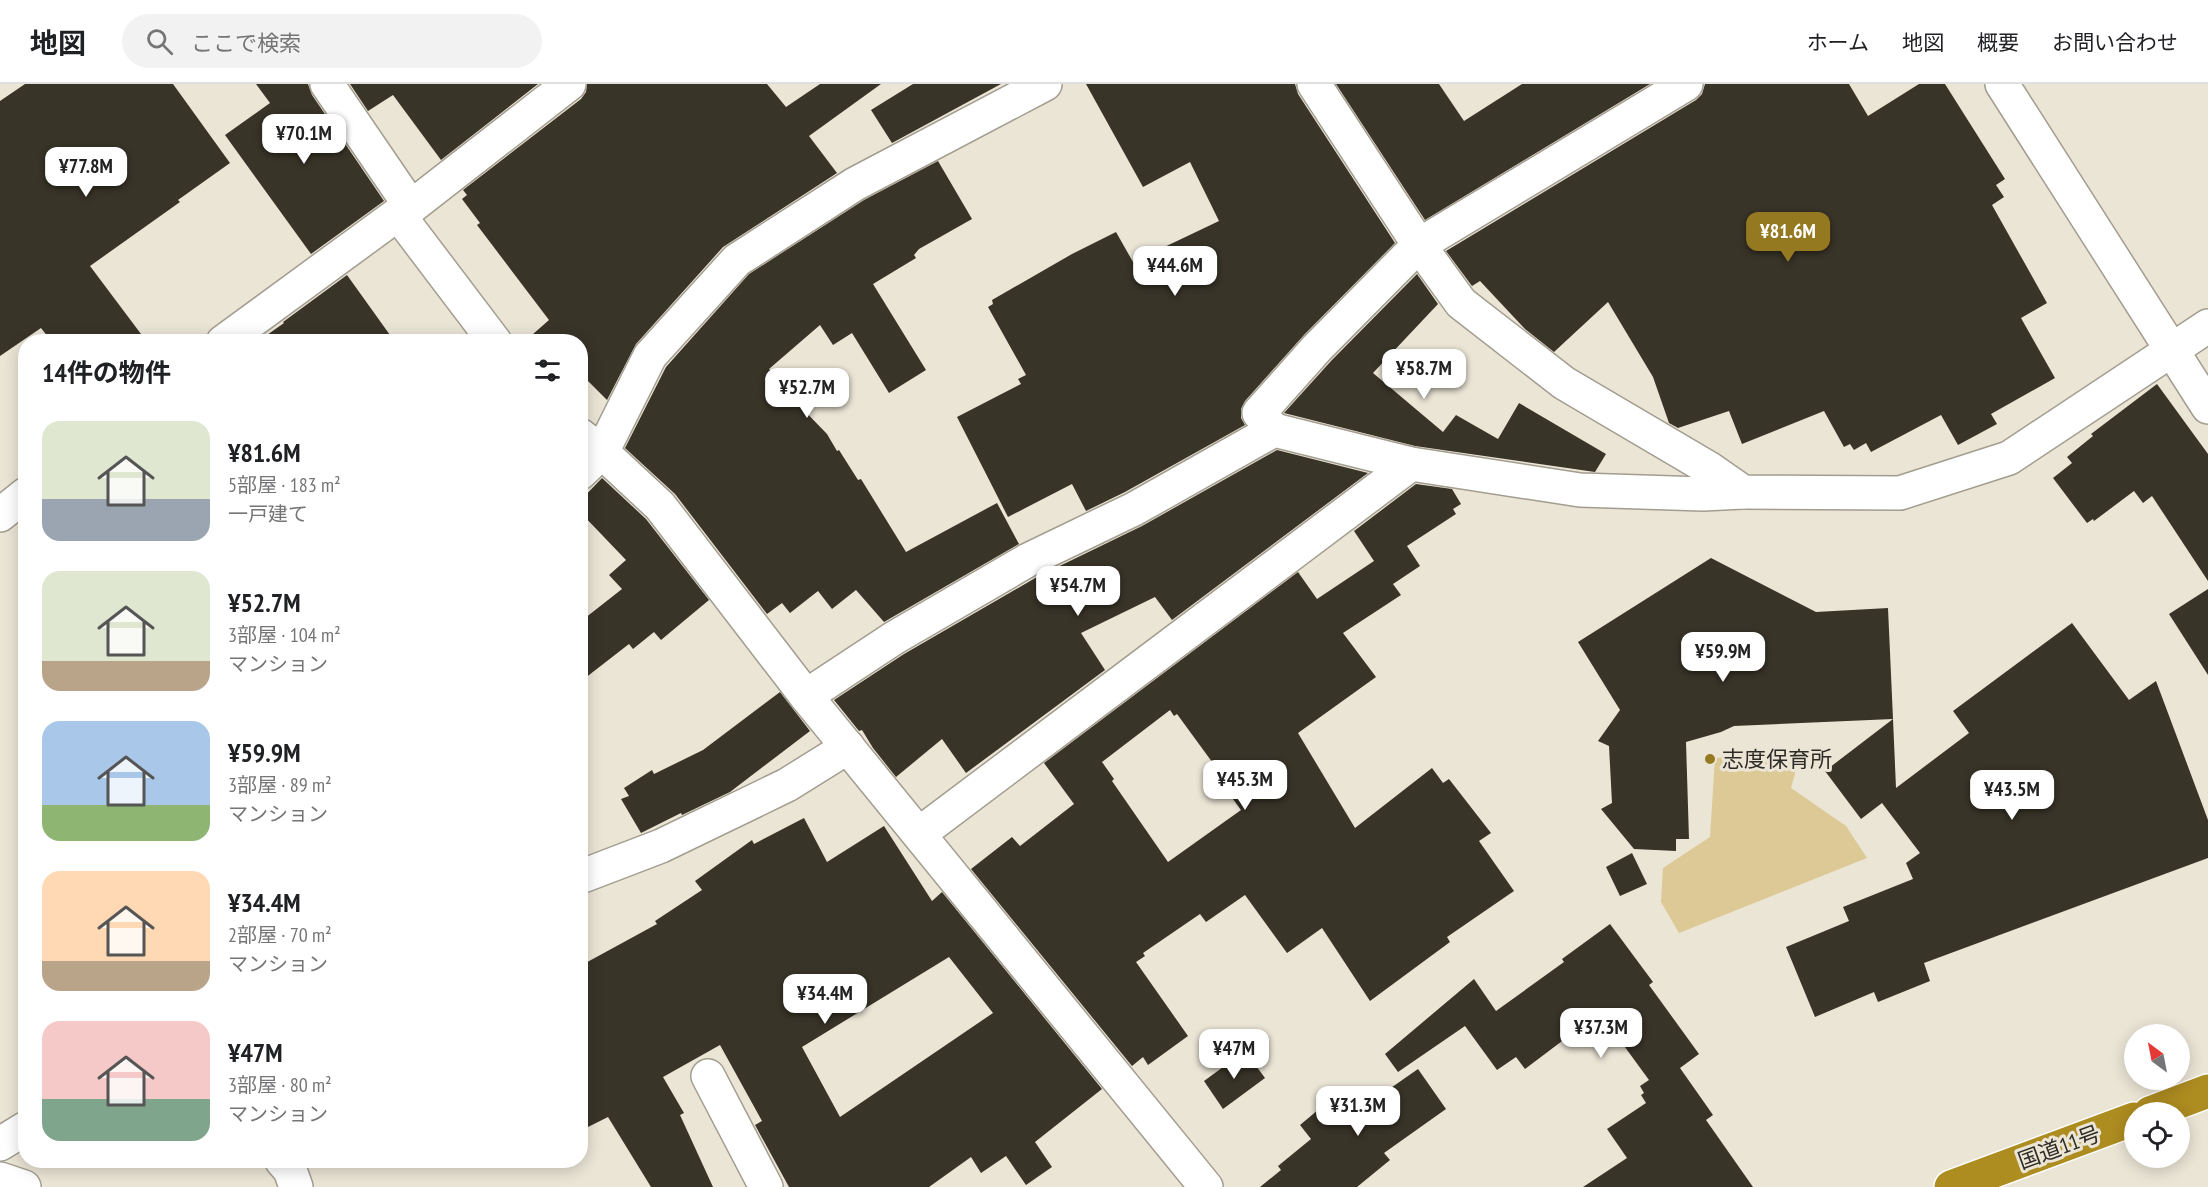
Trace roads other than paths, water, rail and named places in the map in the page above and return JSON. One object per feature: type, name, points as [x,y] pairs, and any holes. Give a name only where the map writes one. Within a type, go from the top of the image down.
[{"type":"highway","points":[[2179,1102],[2208,1091]]},
{"type":"highway","name":"国道11号","points":[[1951,1187],[2124,1123]]},
{"type":"street","points":[[327,84],[404,210],[489,334]]},
{"type":"street","points":[[234,334],[404,210],[569,84]]},
{"type":"street","points":[[1046,84],[855,184],[737,260],[650,356],[588,453],[660,506],[806,696],[1206,1187]]},
{"type":"street","points":[[1314,84],[1419,245],[1461,303],[1554,376],[1710,469],[1743,492]]},
{"type":"street","points":[[1686,84],[1419,245],[1317,348],[1259,413],[1274,430],[1411,464],[1580,490],[1703,494],[1900,493],[2009,458],[2208,326]]},
{"type":"street","points":[[2002,84],[2208,407]]},
{"type":"street","points":[[806,696],[894,638],[1028,560],[1134,509],[1274,430]]},
{"type":"street","points":[[919,834],[1411,464]]},
{"type":"street","points":[[0,515],[18,500]]},
{"type":"street","points":[[588,875],[661,846],[787,785],[848,747]]},
{"type":"street","points":[[708,1076],[766,1187]]},
{"type":"street","points":[[0,1144],[18,1133]]},
{"type":"street","points":[[288,1168],[296,1187]]},
{"type":"street","points":[[0,1179],[24,1187]]},
{"type":"place","name":"志度保育所","points":[[1710,759]]}]
